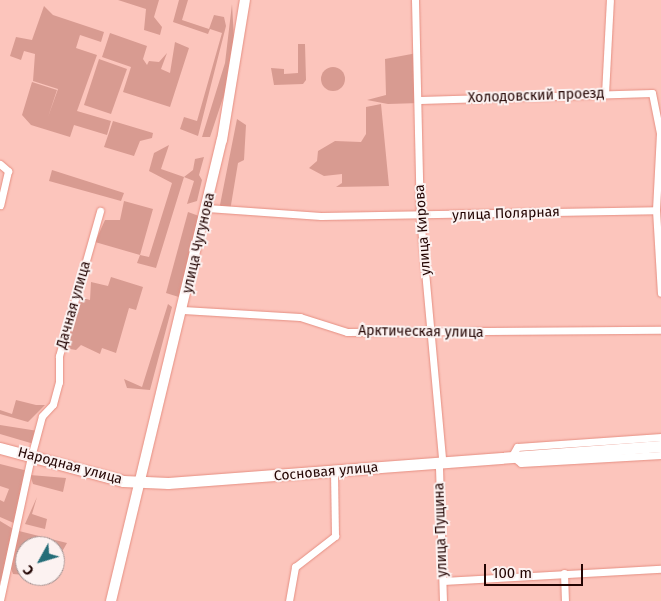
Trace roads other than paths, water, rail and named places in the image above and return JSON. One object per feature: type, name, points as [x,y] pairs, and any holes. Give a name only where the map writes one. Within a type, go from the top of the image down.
[{"type":"main road","name":"улица Чугунова","points":[[110,601],[183,310],[235,84],[245,0]]},
{"type":"main road","name":"Сосновая улица","points":[[139,483],[334,473],[442,460],[661,446]]},
{"type":"main road","name":"Народная улица","points":[[0,448],[139,483]]},
{"type":"street","name":"улица Кирова","points":[[415,0],[420,100],[420,216],[442,460]]},
{"type":"street","points":[[605,94],[610,0]]},
{"type":"street","name":"Холодовский проезд","points":[[420,100],[652,93],[660,133],[656,210]]},
{"type":"street","points":[[0,164],[8,171],[0,204]]},
{"type":"street","name":"улица Полярная","points":[[207,208],[321,216],[420,216],[656,210]]},
{"type":"street","points":[[656,210],[661,293]]},
{"type":"street","name":"Дачная улица","points":[[0,600],[31,456],[42,416],[53,404],[60,382],[59,356],[100,211]]},
{"type":"street","name":"Арктическая улица","points":[[183,310],[300,317],[347,332],[430,334],[661,330]]},
{"type":"street","points":[[661,437],[517,447],[512,456],[521,463],[661,455]]},
{"type":"street","name":"улица Пущина","points":[[442,460],[439,467],[443,601]]},
{"type":"street","points":[[289,601],[295,567],[335,536],[334,473]]},
{"type":"street","points":[[443,581],[661,569]]},
{"type":"street","points":[[564,573],[566,601]]}]
